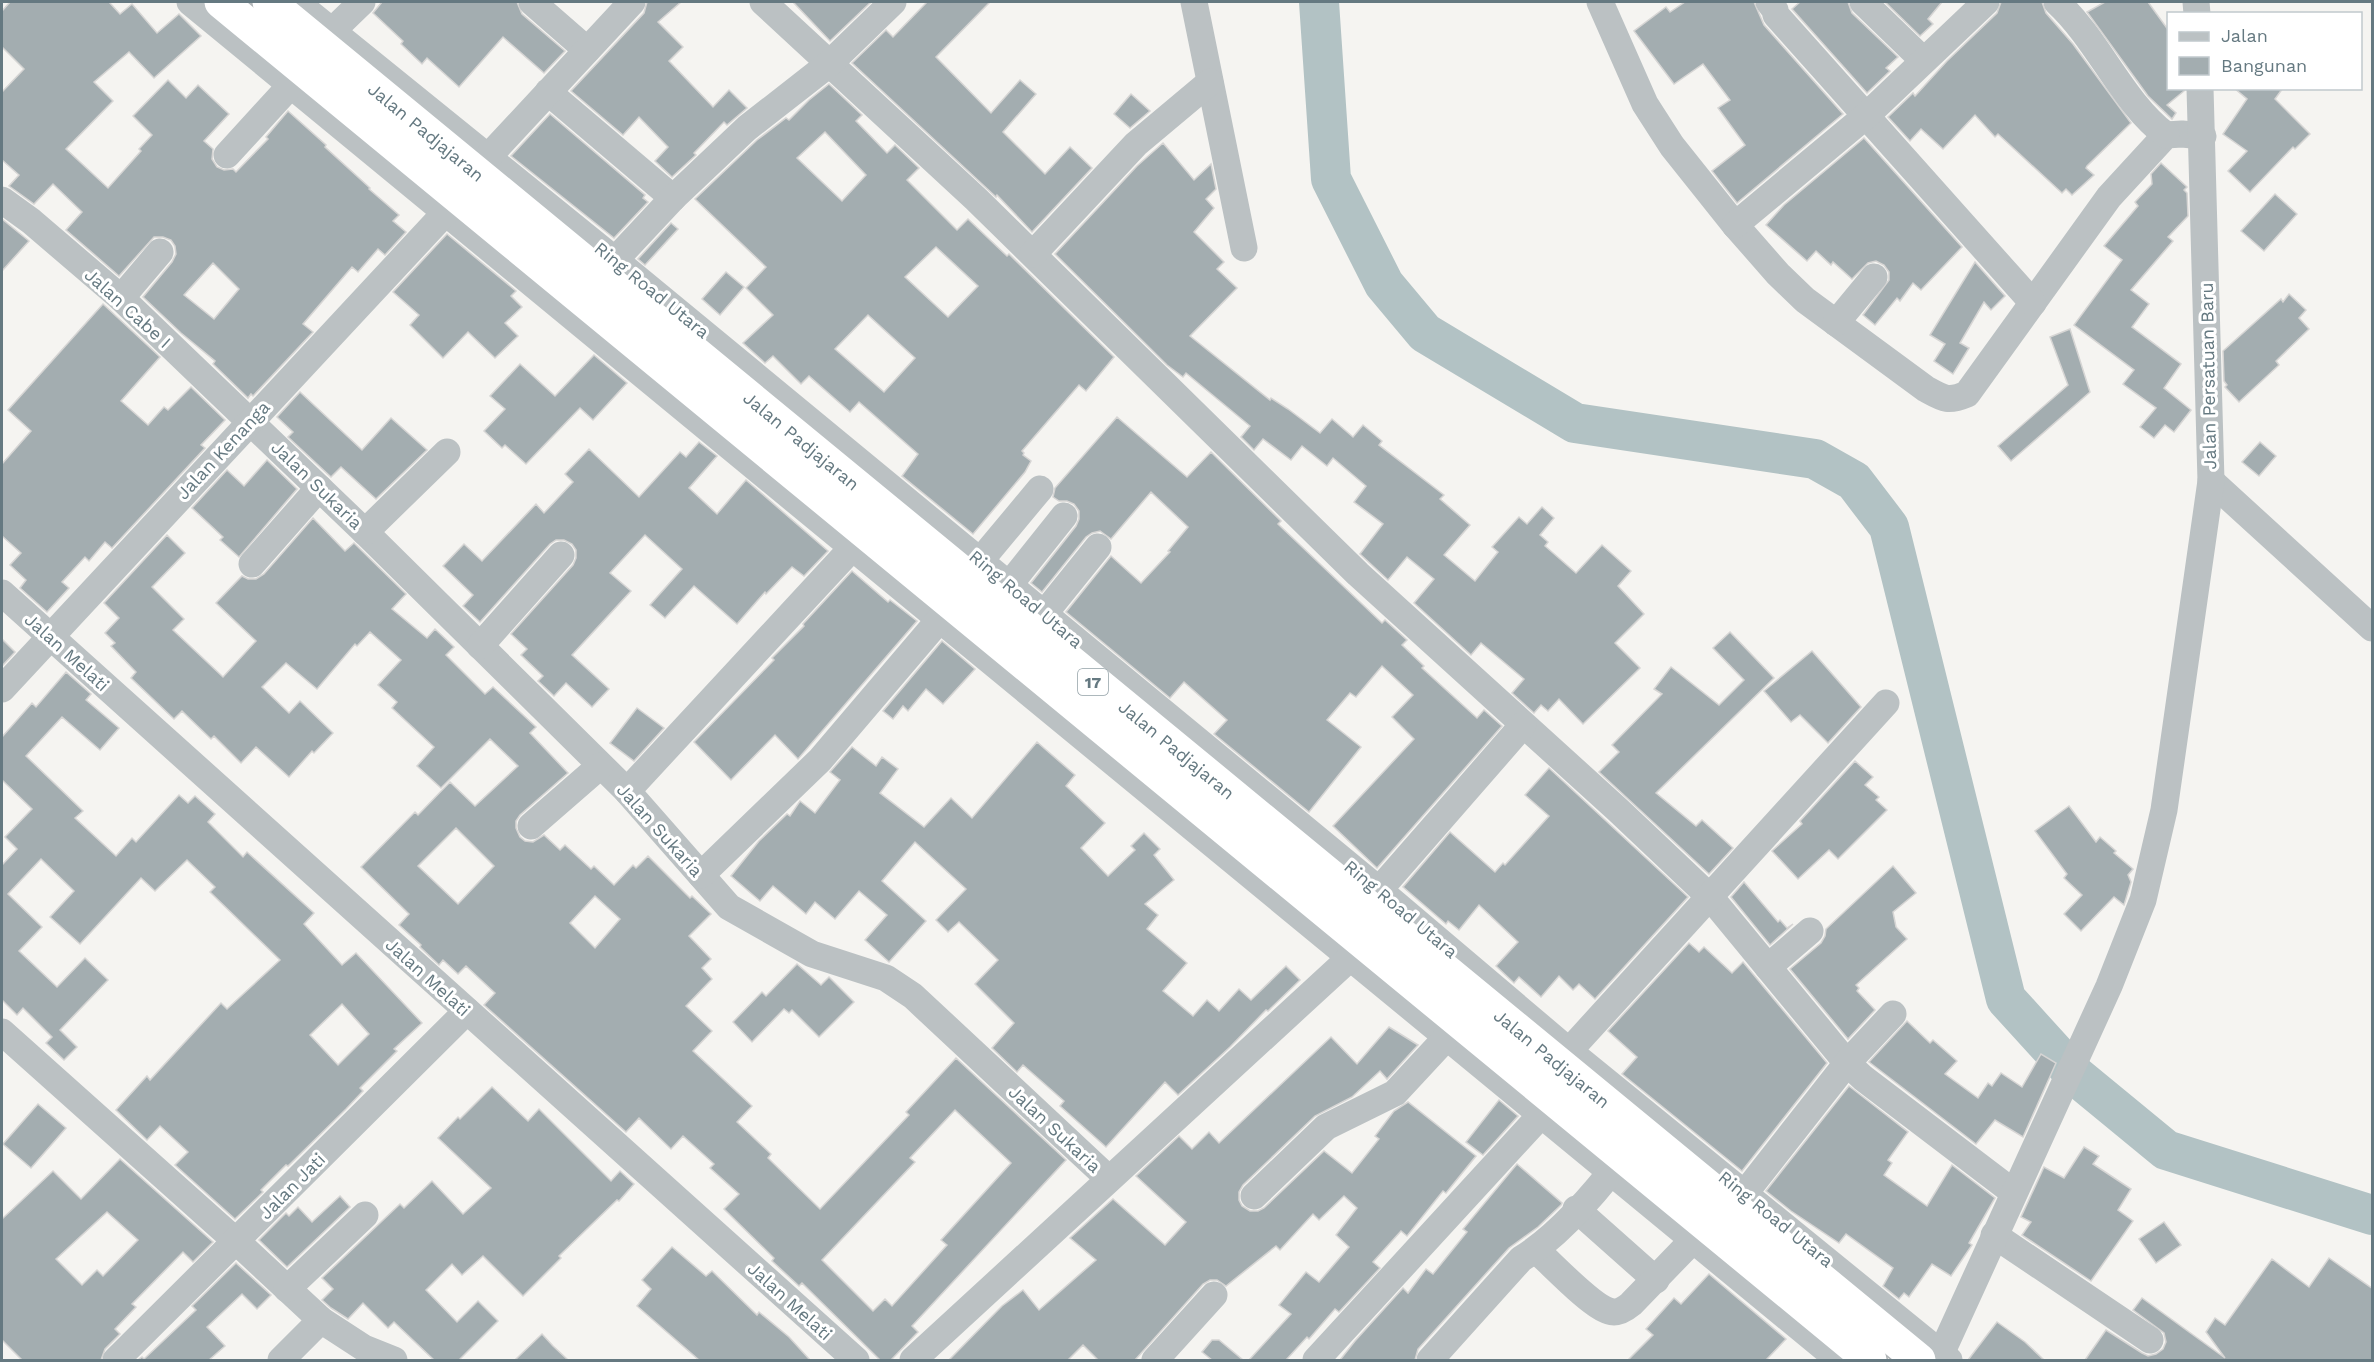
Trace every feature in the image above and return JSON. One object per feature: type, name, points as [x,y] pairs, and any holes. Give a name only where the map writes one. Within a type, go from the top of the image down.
[{"type":"highway","name":"Jalan Padjajaran","points":[[221,2],[648,367],[1617,1165],[1870,1360]]},
{"type":"highway","name":"Jalan Padjajaran","points":[[269,2],[1207,762],[1936,1358]]},
{"type":"street","points":[[190,2],[446,212],[648,367],[853,548],[940,619],[1259,870],[1350,958],[1541,1115],[1617,1165],[1693,1240],[1839,1360]]},
{"type":"street","name":"Ring Road Utara","points":[[296,2],[615,260],[1044,614],[1207,762],[1379,890],[1569,1051],[1745,1194],[1936,1358]]},
{"type":"street","points":[[332,31],[362,2]]},
{"type":"street","points":[[532,2],[587,50]]},
{"type":"street","points":[[488,157],[632,2]]},
{"type":"street","points":[[763,2],[976,199],[1358,574],[1618,810],[1711,898],[1847,1062],[1863,1078],[2013,1192]]},
{"type":"street","points":[[615,260],[673,198],[747,128],[829,64],[893,2]]},
{"type":"street","points":[[1194,2],[1244,248]]},
{"type":"street","points":[[1600,2],[1645,104],[1672,146],[1735,225],[1791,287],[1926,389],[1953,400],[1966,394],[2109,196],[2166,135]]},
{"type":"street","points":[[1863,2],[1923,60]]},
{"type":"street","points":[[1735,225],[1867,115],[1986,2]]},
{"type":"street","points":[[2057,2],[2075,18],[2149,122],[2166,135],[2203,136]]},
{"type":"street","points":[[1775,4],[1776,15],[2033,303]]},
{"type":"street","points":[[1033,254],[1136,144],[1210,82]]},
{"type":"street","points":[[227,155],[291,85]]},
{"type":"street","name":"Jalan Persatuan Baru","points":[[2200,90],[2211,481],[2373,628]]},
{"type":"street","points":[[548,92],[673,198]]},
{"type":"street","name":"Jalan Cabe I","points":[[2,200],[31,221],[121,298],[250,422]]},
{"type":"street","name":"Jalan Kenanga","points":[[2,689],[48,636],[446,212]]},
{"type":"street","points":[[121,298],[160,252]]},
{"type":"street","points":[[1836,323],[1874,277]]},
{"type":"street","name":"Jalan Sukaria","points":[[250,422],[365,532],[627,791],[729,907],[812,954],[886,978],[913,996],[1109,1179]]},
{"type":"street","points":[[365,532],[447,453]]},
{"type":"street","points":[[1936,1358],[2109,986],[2143,900],[2164,810],[2211,481]]},
{"type":"street","points":[[252,564],[319,488]]},
{"type":"street","points":[[980,561],[1040,489]]},
{"type":"street","points":[[1009,585],[1064,516]]},
{"type":"street","points":[[1044,614],[1098,547]]},
{"type":"street","points":[[627,791],[853,548]]},
{"type":"street","points":[[480,646],[561,555]]},
{"type":"street","name":"Jalan Melati","points":[[2,593],[48,636],[148,740],[467,1011],[856,1360]]},
{"type":"street","points":[[700,875],[820,760],[940,619]]},
{"type":"street","points":[[1569,1051],[1886,704]]},
{"type":"street","points":[[1379,890],[1523,724]]},
{"type":"street","points":[[531,826],[600,766]]},
{"type":"street","points":[[1768,967],[1809,931]]},
{"type":"street","points":[[913,1360],[1350,958]]},
{"type":"street","name":"Jalan Jati","points":[[116,1360],[467,1011]]},
{"type":"street","points":[[1745,1194],[1847,1062],[1893,1014]]},
{"type":"street","points":[[2,1035],[237,1242],[358,1354],[394,1360]]},
{"type":"street","points":[[1254,1196],[1326,1127],[1395,1093],[1447,1037]]},
{"type":"street","points":[[1316,1360],[1541,1115]]},
{"type":"street","points":[[1430,1360],[1521,1259],[1536,1250],[1617,1165]]},
{"type":"street","points":[[1576,1209],[1656,1280]]},
{"type":"street","points":[[287,1289],[365,1215]]},
{"type":"street","points":[[1994,1235],[2150,1340]]},
{"type":"street","points":[[1536,1250],[1597,1305],[1611,1312],[1623,1310],[1656,1280],[1693,1240]]},
{"type":"street","points":[[1155,1360],[1214,1294]]},
{"type":"street","points":[[281,1360],[321,1320]]},
{"type":"building","points":[[10,2],[109,2],[120,14],[132,4],[157,33],[179,14],[201,36],[154,78],[129,52],[94,82],[113,101],[66,149],[108,188],[152,135],[133,116],[168,80],[186,98],[198,85],[229,114],[204,141],[213,149],[212,159],[217,167],[224,170],[233,169],[236,172],[268,139],[266,137],[288,111],[399,215],[393,221],[406,232],[385,255],[378,249],[358,272],[352,267],[303,324],[313,332],[253,396],[251,394],[248,398],[213,364],[215,361],[143,297],[176,254],[171,240],[154,237],[119,276],[66,230],[82,212],[53,184],[34,204],[9,186],[19,175],[2,160],[2,92],[24,69],[2,47],[2,11]],"holes":[[[213,263],[239,289],[214,319],[184,295]]]},
{"type":"building","points":[[382,2],[517,2],[522,14],[565,51],[544,73],[503,37],[459,87],[427,58],[422,64],[401,44],[403,41],[373,13]]},
{"type":"building","points":[[647,2],[681,2],[658,22],[683,47],[669,61],[713,107],[729,90],[747,108],[727,125],[724,122],[694,153],[696,155],[672,177],[655,161],[668,147],[639,117],[623,135],[571,91],[644,13]]},
{"type":"building","points":[[793,2],[871,2],[830,41]]},
{"type":"building","points":[[927,2],[990,2],[936,57],[991,113],[1020,80],[1036,94],[1003,132],[1045,174],[1070,147],[1092,168],[1032,232],[997,195],[996,197],[852,63],[886,30],[893,37]]},
{"type":"building","points":[[1685,2],[1754,2],[1764,25],[1843,114],[1737,203],[1712,171],[1745,145],[1718,108],[1730,100],[1703,64],[1674,84],[1634,31],[1666,7],[1670,12]]},
{"type":"building","points":[[1800,2],[1848,2],[1852,13],[1898,57],[1886,68],[1890,71],[1867,93],[1792,9]]},
{"type":"building","points":[[1885,2],[1942,2],[1928,19],[1933,24],[1920,36]]},
{"type":"building","points":[[2001,2],[2042,2],[2046,13],[2073,44],[2131,123],[2087,166],[2086,168],[2094,175],[2072,195],[2066,189],[2062,193],[1998,134],[1995,137],[1975,115],[1943,149],[1921,129],[1910,141],[1888,117],[1913,93],[1915,96],[1947,61],[1997,13]]},
{"type":"building","points":[[2105,2],[2148,2],[2167,28],[2167,90],[2184,90],[2167,105],[2176,113],[2172,119],[2148,96],[2087,12]]},
{"type":"building","points":[[829,84],[862,115],[856,121],[887,153],[895,145],[919,168],[907,180],[957,230],[968,219],[1007,256],[1009,254],[1114,357],[1086,391],[1079,385],[1022,451],[1023,455],[1031,461],[1025,472],[973,534],[902,476],[918,454],[859,402],[850,412],[809,376],[801,384],[773,356],[765,363],[743,343],[773,315],[746,288],[766,267],[695,199],[757,140],[786,118],[789,120]],"holes":[[[825,132],[866,175],[842,201],[797,158]],[[936,247],[978,286],[948,317],[905,277]],[[868,315],[915,358],[884,392],[835,349]]]},
{"type":"building","points":[[2236,90],[2282,90],[2275,99],[2310,134],[2295,149],[2293,147],[2250,192],[2228,171],[2247,151],[2223,134],[2247,99]]},
{"type":"building","points":[[1131,94],[1150,111],[1130,128],[1114,114]]},
{"type":"building","points":[[550,114],[645,195],[643,198],[648,202],[614,238],[511,156]]},
{"type":"building","points":[[1864,138],[1962,247],[1921,290],[1913,283],[1900,301],[1897,298],[1875,325],[1863,315],[1889,280],[1889,272],[1884,265],[1876,261],[1868,263],[1852,279],[1833,262],[1831,265],[1816,251],[1807,261],[1766,225],[1784,205]]},
{"type":"building","points":[[1163,143],[1194,180],[1211,164],[1216,189],[1206,199],[1214,208],[1194,232],[1224,262],[1217,269],[1237,288],[1190,336],[1270,400],[1271,398],[1288,409],[1320,433],[1332,419],[1353,437],[1363,425],[1382,441],[1379,445],[1444,495],[1440,499],[1470,525],[1444,555],[1475,581],[1498,552],[1492,547],[1519,517],[1527,524],[1542,507],[1554,518],[1540,535],[1548,542],[1545,546],[1576,573],[1602,545],[1631,571],[1618,586],[1644,614],[1615,643],[1640,668],[1583,724],[1559,699],[1548,711],[1541,705],[1534,713],[1512,693],[1524,679],[1481,643],[1471,655],[1414,603],[1434,579],[1407,557],[1388,580],[1360,554],[1383,524],[1354,502],[1366,486],[1333,458],[1327,466],[1302,446],[1291,460],[1263,439],[1254,450],[1241,437],[1250,426],[1186,373],[1183,377],[1167,365],[1055,254],[1137,166]]},
{"type":"building","points":[[2161,163],[2187,187],[2184,190],[2187,193],[2188,216],[2168,237],[2173,241],[2131,290],[2149,304],[2132,327],[2181,364],[2164,388],[2191,410],[2174,432],[2165,425],[2154,438],[2140,427],[2156,408],[2123,384],[2134,370],[2074,325],[2122,260],[2104,246],[2138,206],[2135,202],[2152,184],[2151,174]]},
{"type":"building","points":[[2275,194],[2297,214],[2264,251],[2241,231]]},
{"type":"building","points":[[2,219],[29,241],[2,271]]},
{"type":"building","points":[[671,223],[678,229],[645,265],[638,259]]},
{"type":"building","points":[[447,234],[516,291],[511,296],[522,307],[505,323],[518,336],[495,358],[468,332],[443,358],[410,325],[419,315],[393,292]]},
{"type":"building","points":[[1975,262],[2005,296],[1991,310],[1984,302],[1960,343],[1969,348],[1953,374],[1934,361],[1945,344],[1930,335]]},
{"type":"building","points":[[726,272],[744,287],[720,315],[702,299]]},
{"type":"building","points":[[2289,294],[2306,310],[2299,318],[2309,329],[2276,361],[2279,365],[2239,402],[2225,387],[2227,385],[2224,381],[2223,351],[2281,299],[2283,302]]},
{"type":"building","points":[[103,304],[160,357],[121,401],[148,425],[164,407],[168,410],[191,387],[225,420],[201,445],[205,448],[112,548],[105,542],[89,561],[85,557],[62,582],[69,588],[47,612],[20,588],[26,580],[10,565],[21,553],[2,536],[2,464],[31,431],[8,410]]},
{"type":"building","points":[[2070,329],[2090,392],[2011,461],[1998,446],[2068,385],[2050,337]]},
{"type":"building","points":[[594,355],[627,383],[593,420],[580,408],[526,464],[505,445],[502,448],[484,431],[505,409],[490,396],[520,364],[555,396]]},
{"type":"building","points":[[300,392],[362,450],[391,418],[427,450],[376,499],[341,467],[331,477],[288,437],[293,432],[277,417]]},
{"type":"building","points":[[1117,417],[1187,477],[1211,452],[1281,521],[1278,524],[1382,623],[1385,620],[1407,640],[1402,645],[1424,666],[1422,668],[1477,718],[1484,710],[1502,726],[1377,868],[1333,826],[1414,739],[1392,717],[1413,695],[1382,666],[1356,697],[1350,693],[1327,720],[1361,747],[1309,812],[1214,734],[1227,720],[1184,682],[1170,698],[1066,612],[1111,556],[1141,583],[1170,552],[1168,551],[1188,527],[1151,492],[1111,539],[1100,531],[1086,537],[1042,592],[1031,583],[1079,519],[1079,511],[1074,504],[1059,501],[1053,497],[1055,488]]},
{"type":"building","points":[[699,442],[717,456],[689,488],[717,514],[746,480],[828,551],[804,576],[792,567],[766,594],[765,592],[737,624],[694,586],[665,618],[650,605],[682,569],[645,535],[610,573],[631,591],[572,655],[609,689],[592,707],[566,683],[554,696],[538,681],[543,676],[521,655],[527,649],[511,634],[573,565],[576,550],[572,544],[564,540],[556,540],[550,544],[480,622],[463,606],[473,595],[443,566],[464,544],[482,561],[536,504],[544,513],[573,482],[565,474],[589,449],[639,497],[680,452],[686,457]]},
{"type":"building","points":[[2260,442],[2276,456],[2259,476],[2242,462]]},
{"type":"building","points":[[267,460],[297,489],[239,557],[220,540],[223,537],[192,508],[227,470],[244,486]]},
{"type":"building","points":[[313,518],[345,551],[354,543],[406,594],[392,609],[427,638],[435,629],[454,647],[446,655],[485,694],[493,687],[536,727],[530,733],[568,773],[520,815],[516,821],[516,828],[520,837],[525,841],[533,842],[544,835],[560,850],[565,845],[591,869],[594,866],[614,885],[633,865],[636,868],[648,856],[690,898],[692,896],[711,914],[689,936],[711,959],[702,968],[712,979],[686,1006],[712,1031],[693,1051],[752,1106],[737,1122],[771,1154],[768,1158],[820,1209],[909,1115],[906,1112],[956,1058],[1066,1160],[912,1326],[918,1332],[891,1360],[880,1360],[802,1283],[799,1286],[772,1261],[774,1258],[724,1209],[739,1194],[710,1168],[714,1164],[683,1136],[671,1149],[639,1118],[626,1132],[484,1005],[495,993],[466,966],[458,974],[443,960],[439,965],[420,947],[421,945],[399,925],[409,914],[361,867],[415,812],[418,815],[450,782],[475,806],[518,766],[490,739],[441,788],[417,766],[434,747],[392,708],[397,702],[378,685],[401,660],[370,632],[357,646],[355,644],[317,689],[286,663],[262,687],[289,713],[300,701],[333,733],[314,753],[312,751],[289,777],[256,747],[241,763],[214,736],[211,739],[182,711],[174,719],[131,678],[136,672],[111,646],[115,643],[105,633],[119,618],[104,603],[167,535],[185,553],[152,587],[184,619],[173,630],[223,677],[256,641],[216,603],[242,576],[256,579],[264,574]],"holes":[[[456,828],[494,866],[458,904],[418,866]],[[595,896],[620,919],[595,948],[570,923]],[[955,1110],[1011,1163],[941,1240],[947,1245],[892,1306],[885,1299],[873,1311],[822,1260],[915,1162],[910,1158]]]},
{"type":"building","points":[[852,571],[888,602],[890,600],[917,621],[798,759],[775,735],[731,780],[694,742],[774,660],[772,658],[804,626],[803,624]]},
{"type":"building","points":[[1730,632],[1774,678],[1656,793],[1696,826],[1702,820],[1733,848],[1709,874],[1599,772],[1619,752],[1612,745],[1662,694],[1654,689],[1671,667],[1719,705],[1744,680],[1713,648]]},
{"type":"building","points":[[2,639],[15,652],[2,666]]},
{"type":"building","points":[[942,641],[975,669],[943,704],[926,689],[908,711],[903,706],[893,719],[883,711]]},
{"type":"building","points":[[1812,651],[1861,707],[1828,743],[1800,715],[1791,722],[1764,691]]},
{"type":"building","points":[[66,672],[91,694],[86,700],[119,728],[100,750],[62,717],[26,756],[83,811],[75,818],[116,856],[132,838],[136,842],[179,795],[188,803],[195,796],[215,814],[208,822],[243,857],[247,852],[314,913],[304,924],[342,965],[356,953],[422,1023],[394,1049],[397,1051],[360,1088],[363,1091],[346,1109],[288,1166],[286,1165],[261,1190],[263,1192],[235,1219],[175,1165],[188,1152],[160,1126],[147,1140],[116,1110],[147,1076],[150,1080],[221,1003],[227,1009],[280,960],[210,892],[215,887],[187,860],[155,891],[141,878],[80,944],[50,917],[74,891],[41,859],[8,894],[42,927],[19,951],[57,987],[85,958],[108,980],[60,1030],[77,1047],[64,1060],[46,1043],[52,1037],[23,1008],[17,1015],[2,1000],[2,865],[17,849],[5,837],[32,809],[2,780],[2,737],[32,703],[36,707]],"holes":[[[342,1004],[369,1034],[338,1065],[310,1035]]]},
{"type":"building","points":[[637,708],[664,728],[634,761],[610,743]]},
{"type":"building","points":[[1037,742],[1075,775],[1066,786],[1105,823],[1081,848],[1108,876],[1135,850],[1131,846],[1144,833],[1160,849],[1154,855],[1174,880],[1145,904],[1158,915],[1147,929],[1187,963],[1163,991],[1193,1016],[1207,1000],[1219,1011],[1239,989],[1251,1000],[1286,966],[1300,980],[1178,1095],[1165,1082],[1106,1147],[1060,1106],[1064,1101],[1023,1065],[1017,1072],[992,1048],[1014,1023],[975,984],[998,960],[959,922],[948,932],[936,920],[966,889],[915,842],[882,881],[926,921],[889,962],[865,940],[887,915],[859,891],[835,919],[815,902],[806,914],[773,886],[760,901],[731,876],[759,841],[787,814],[790,816],[800,801],[815,813],[840,780],[830,772],[852,747],[876,766],[882,757],[898,769],[880,793],[924,827],[951,798],[972,818]]},
{"type":"building","points":[[1855,761],[1873,777],[1865,785],[1879,797],[1876,800],[1887,810],[1838,859],[1829,850],[1798,879],[1772,851],[1802,824],[1800,821]]},
{"type":"building","points":[[1549,768],[1688,897],[1595,999],[1579,984],[1573,990],[1559,976],[1541,997],[1519,977],[1514,983],[1496,966],[1518,942],[1479,905],[1459,930],[1448,921],[1446,924],[1403,887],[1450,832],[1495,872],[1503,863],[1505,865],[1549,816],[1525,795]]},
{"type":"building","points":[[2069,806],[2096,842],[2100,837],[2133,869],[2128,875],[2131,882],[2124,905],[2114,897],[2081,931],[2064,914],[2082,895],[2064,878],[2067,874],[2035,831]]},
{"type":"building","points":[[1893,866],[1916,893],[1893,912],[1896,927],[1907,939],[1856,985],[1859,988],[1857,991],[1875,1010],[1848,1039],[1790,969],[1821,943],[1826,929]]},
{"type":"building","points":[[1744,882],[1778,922],[1780,920],[1787,928],[1793,924],[1770,945],[1731,897]]},
{"type":"building","points":[[1689,943],[1699,952],[1704,947],[1732,973],[1743,962],[1827,1063],[1742,1171],[1622,1074],[1637,1057],[1608,1031]]},
{"type":"building","points":[[797,964],[821,985],[829,977],[854,1002],[819,1037],[792,1010],[789,1013],[784,1009],[752,1042],[733,1022],[762,992],[766,996]]},
{"type":"building","points":[[1907,1021],[1930,1043],[1933,1040],[1957,1061],[1945,1074],[1978,1098],[1988,1083],[1992,1086],[2001,1073],[2022,1087],[2041,1054],[2056,1063],[2023,1137],[1995,1120],[1976,1144],[1869,1062]]},
{"type":"building","points":[[1389,1027],[1418,1045],[1387,1079],[1380,1071],[1352,1097],[1315,1116],[1243,1185],[1239,1192],[1242,1206],[1250,1211],[1264,1208],[1324,1151],[1352,1173],[1379,1139],[1375,1136],[1394,1111],[1408,1102],[1476,1156],[1446,1193],[1443,1191],[1407,1236],[1401,1231],[1373,1262],[1380,1268],[1339,1312],[1335,1309],[1309,1339],[1307,1337],[1286,1360],[1249,1360],[1291,1314],[1279,1305],[1306,1272],[1319,1282],[1349,1247],[1336,1235],[1357,1208],[1344,1196],[1319,1220],[1313,1214],[1280,1250],[1276,1246],[1226,1286],[1217,1280],[1210,1280],[1203,1284],[1135,1360],[1098,1360],[1083,1345],[1068,1360],[949,1360],[1002,1306],[1023,1290],[1039,1310],[1096,1260],[1070,1238],[1113,1199],[1165,1245],[1186,1222],[1136,1176],[1179,1136],[1192,1149],[1209,1132],[1219,1143],[1331,1037],[1357,1064]]},
{"type":"building","points":[[1849,1086],[1908,1132],[1888,1160],[1892,1163],[1884,1175],[1927,1206],[1952,1165],[1995,1198],[1969,1243],[1972,1245],[1951,1276],[1932,1264],[1909,1297],[1904,1293],[1899,1299],[1883,1286],[1893,1268],[1846,1234],[1839,1243],[1766,1191]]},
{"type":"building","points":[[492,1087],[528,1121],[539,1109],[611,1181],[620,1171],[634,1184],[619,1201],[617,1200],[559,1256],[561,1258],[523,1296],[483,1256],[462,1275],[452,1264],[426,1290],[457,1322],[478,1301],[498,1321],[459,1360],[434,1360],[394,1322],[388,1328],[363,1303],[348,1319],[331,1308],[322,1300],[333,1289],[322,1278],[400,1204],[404,1208],[432,1181],[463,1214],[491,1188],[438,1138]]},
{"type":"building","points":[[1499,1100],[1518,1116],[1483,1155],[1466,1142]]},
{"type":"building","points":[[38,1104],[66,1128],[31,1168],[3,1144]]},
{"type":"building","points":[[2084,1147],[2099,1156],[2093,1164],[2131,1189],[2118,1210],[2133,1221],[2091,1281],[2022,1235],[2031,1222],[2021,1217],[2044,1167],[2064,1178]]},
{"type":"building","points":[[120,1159],[213,1242],[193,1262],[183,1252],[132,1304],[136,1307],[115,1329],[120,1334],[105,1349],[101,1360],[22,1360],[2,1340],[2,1219],[53,1171],[81,1199]],"holes":[[[107,1212],[138,1240],[103,1276],[97,1270],[82,1285],[56,1259]]]},
{"type":"building","points":[[1517,1164],[1562,1203],[1561,1205],[1538,1227],[1509,1248],[1418,1349],[1415,1360],[1340,1360],[1403,1288],[1408,1293],[1426,1269],[1433,1274],[1467,1232],[1463,1229]]},
{"type":"building","points":[[340,1196],[350,1207],[287,1267],[259,1240],[286,1213],[289,1216],[298,1207],[312,1222]]},
{"type":"building","points":[[2164,1222],[2181,1245],[2156,1263],[2139,1239]]},
{"type":"building","points":[[672,1247],[706,1276],[712,1271],[757,1315],[759,1312],[789,1337],[810,1360],[699,1360],[637,1306],[651,1289],[642,1280]]},
{"type":"building","points":[[2329,1258],[2373,1289],[2373,1360],[2085,1360],[2106,1330],[2148,1356],[2163,1349],[2166,1342],[2164,1333],[2133,1310],[2142,1298],[2225,1358],[2206,1332],[2215,1318],[2225,1325],[2272,1259],[2309,1287]]},
{"type":"building","points":[[236,1263],[271,1295],[257,1309],[242,1294],[207,1327],[225,1346],[209,1360],[138,1360],[142,1357],[144,1359],[196,1310],[192,1306]]},
{"type":"building","points":[[1709,1274],[1786,1339],[1766,1360],[1628,1360],[1653,1335],[1646,1329],[1674,1298],[1681,1304]]},
{"type":"building","points":[[1997,1322],[2025,1342],[2044,1360],[1968,1360]]},
{"type":"building","points":[[542,1334],[568,1360],[515,1360]]},
{"type":"building","points":[[1212,1340],[1219,1340],[1243,1360],[1212,1360],[1202,1352]]},
{"type":"waterway","points":[[1319,2],[1331,179],[1384,284],[1425,333],[1575,423],[1815,459],[1854,481],[1889,527],[2006,999],[2076,1076],[2166,1150],[2372,1215]]}]
